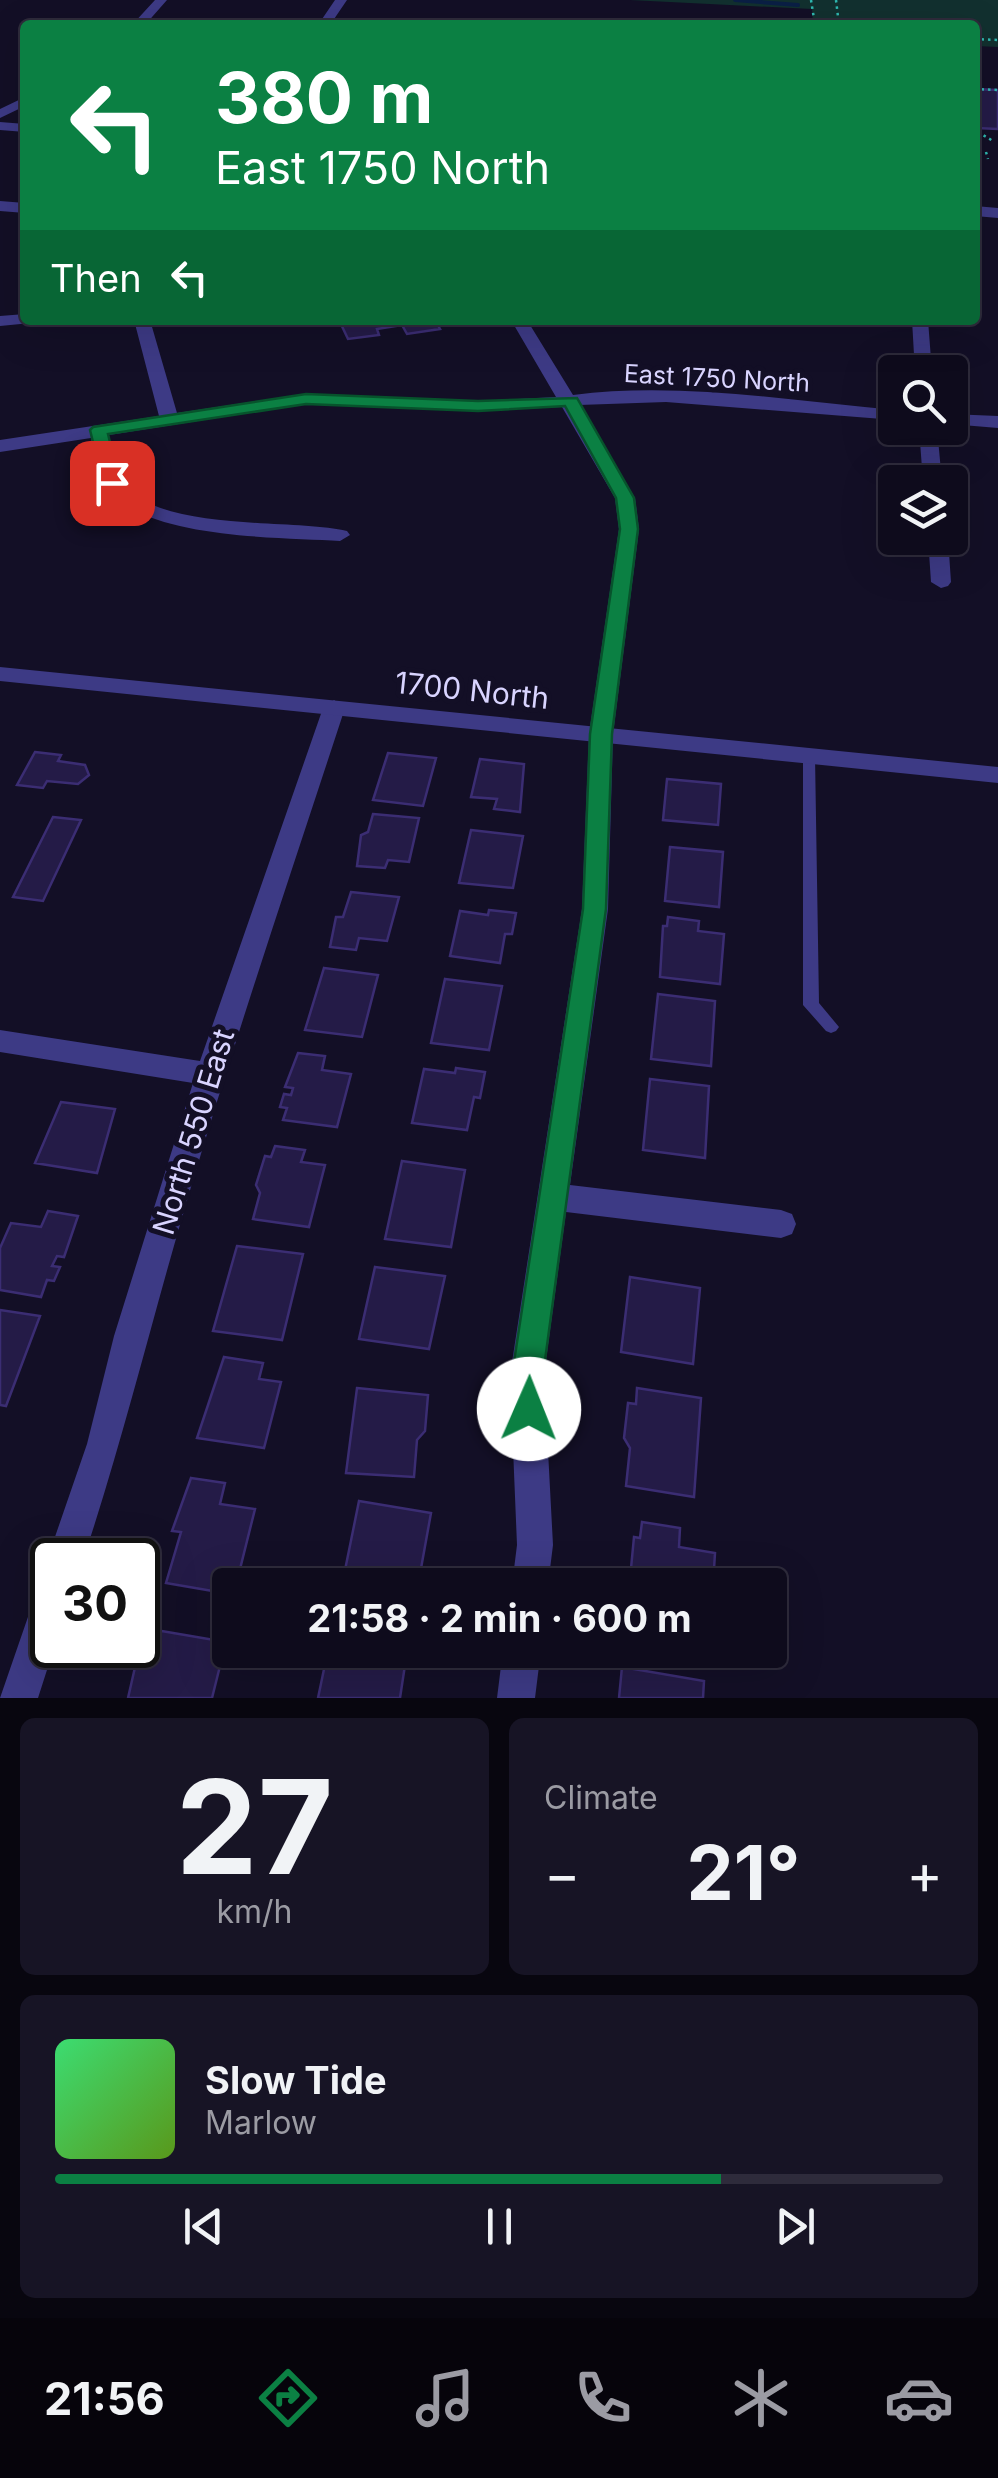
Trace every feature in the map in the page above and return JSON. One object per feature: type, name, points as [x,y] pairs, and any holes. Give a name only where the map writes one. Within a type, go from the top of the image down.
[{"type":"street","points":[[143,20],[161,0]]},
{"type":"street","points":[[143,325],[169,418]]},
{"type":"street","points":[[522,325],[571,401],[625,498],[629,529],[601,734],[594,909],[528,1375],[535,1545],[532,1568]]},
{"type":"street","points":[[920,325],[923,355]]},
{"type":"street","name":"East 1750 North","points":[[0,446],[306,399],[478,406],[606,396],[666,397],[878,413]]},
{"type":"street","points":[[968,420],[998,422]]},
{"type":"street","points":[[99,430],[112,483],[134,507],[195,523],[340,535]]},
{"type":"street","points":[[940,555],[942,582]]},
{"type":"street","name":"1700 North","points":[[0,674],[998,775]]},
{"type":"street","name":"North 550 East","points":[[72,1538],[104,1444],[130,1336],[210,1074],[334,708]]},
{"type":"street","points":[[0,1041],[210,1074]]},
{"type":"street","points":[[553,1196],[781,1224]]},
{"type":"street","points":[[19,1698],[30,1665]]},
{"type":"street","points":[[516,1698],[520,1668]]},
{"type":"lane","points":[[809,756],[811,1005],[831,1027]]},
{"type":"path","points":[[980,39],[998,40]]},
{"type":"path","points":[[990,40],[993,49]]},
{"type":"path","points":[[980,133],[993,141]]},
{"type":"path","points":[[986,152],[988,159]]},
{"type":"green space","points":[[630,0],[998,0],[998,47],[980,46],[980,20],[813,20],[812,9]]},
{"type":"building","points":[[980,89],[998,90],[998,129],[980,128]]},
{"type":"building","points":[[341,325],[402,325],[377,329],[379,335],[348,339]]},
{"type":"building","points":[[402,325],[438,325],[440,329],[407,334]]},
{"type":"building","points":[[35,752],[61,755],[58,761],[85,765],[89,775],[78,784],[47,781],[43,788],[17,785]]},
{"type":"building","points":[[388,753],[436,758],[423,806],[373,800]]},
{"type":"building","points":[[480,759],[524,764],[520,812],[494,809],[497,799],[471,797]]},
{"type":"building","points":[[667,779],[721,784],[718,825],[663,820]]},
{"type":"building","points":[[373,814],[419,818],[409,862],[388,860],[385,868],[357,866],[361,835],[368,832]]},
{"type":"building","points":[[53,817],[81,820],[43,901],[13,897]]},
{"type":"building","points":[[471,830],[523,836],[513,888],[459,883]]},
{"type":"building","points":[[670,847],[723,852],[719,907],[665,901]]},
{"type":"building","points":[[351,892],[399,897],[387,941],[359,938],[356,950],[330,947],[336,917],[343,917]]},
{"type":"building","points":[[489,910],[516,913],[512,934],[505,934],[500,963],[450,956],[460,911],[488,915]]},
{"type":"building","points":[[668,917],[699,921],[698,931],[724,934],[720,984],[660,977],[663,926],[667,926]]},
{"type":"building","points":[[324,968],[378,975],[362,1037],[305,1030]]},
{"type":"building","points":[[445,979],[502,986],[489,1050],[431,1043]]},
{"type":"building","points":[[658,994],[715,1001],[711,1066],[651,1059]]},
{"type":"building","points":[[298,1053],[325,1056],[322,1070],[351,1074],[337,1127],[283,1120],[287,1108],[280,1107],[284,1094],[291,1095],[293,1088],[285,1087]]},
{"type":"building","points":[[456,1068],[485,1072],[480,1098],[474,1097],[467,1130],[412,1123],[424,1069],[455,1073]]},
{"type":"building","points":[[650,1079],[709,1086],[705,1158],[643,1150]]},
{"type":"building","points":[[61,1102],[115,1109],[97,1173],[35,1163]]},
{"type":"building","points":[[275,1146],[305,1150],[301,1162],[325,1165],[309,1227],[253,1219],[260,1193],[256,1185],[265,1156],[271,1157]]},
{"type":"building","points":[[402,1161],[465,1170],[451,1247],[385,1239]]},
{"type":"building","points":[[48,1211],[78,1216],[64,1257],[57,1256],[52,1266],[60,1267],[54,1281],[47,1280],[41,1297],[0,1290],[0,1248],[11,1223],[41,1227]]},
{"type":"building","points":[[237,1246],[303,1254],[282,1340],[213,1331]]},
{"type":"building","points":[[375,1267],[445,1276],[429,1349],[359,1339]]},
{"type":"building","points":[[630,1277],[700,1288],[693,1364],[621,1352]]},
{"type":"building","points":[[0,1310],[40,1316],[6,1406],[0,1405]]},
{"type":"building","points":[[224,1357],[263,1363],[259,1379],[281,1382],[264,1448],[197,1438]]},
{"type":"building","points":[[357,1388],[428,1395],[425,1431],[417,1440],[414,1477],[346,1473]]},
{"type":"building","points":[[637,1388],[701,1398],[694,1497],[626,1486],[630,1448],[624,1438],[628,1403],[636,1404]]},
{"type":"building","points":[[191,1478],[225,1483],[220,1504],[255,1509],[240,1568],[212,1568],[212,1591],[166,1583],[181,1532],[172,1531]]},
{"type":"building","points":[[359,1501],[431,1513],[421,1568],[345,1568]]},
{"type":"building","points":[[642,1522],[680,1528],[679,1547],[715,1553],[714,1568],[631,1568],[634,1537],[640,1538]]},
{"type":"building","points":[[160,1631],[212,1640],[212,1668],[220,1668],[212,1698],[128,1698],[135,1668],[160,1668]]},
{"type":"building","points":[[324,1668],[405,1668],[400,1698],[318,1698]]},
{"type":"building","points":[[622,1668],[704,1681],[703,1698],[619,1698]]},
{"type":"waterway","points":[[735,0],[798,5]]},
{"type":"route","points":[[112,483],[99,430],[306,399],[478,406],[571,401],[625,498],[629,529],[601,734],[594,909],[528,1375],[529,1409]]}]
